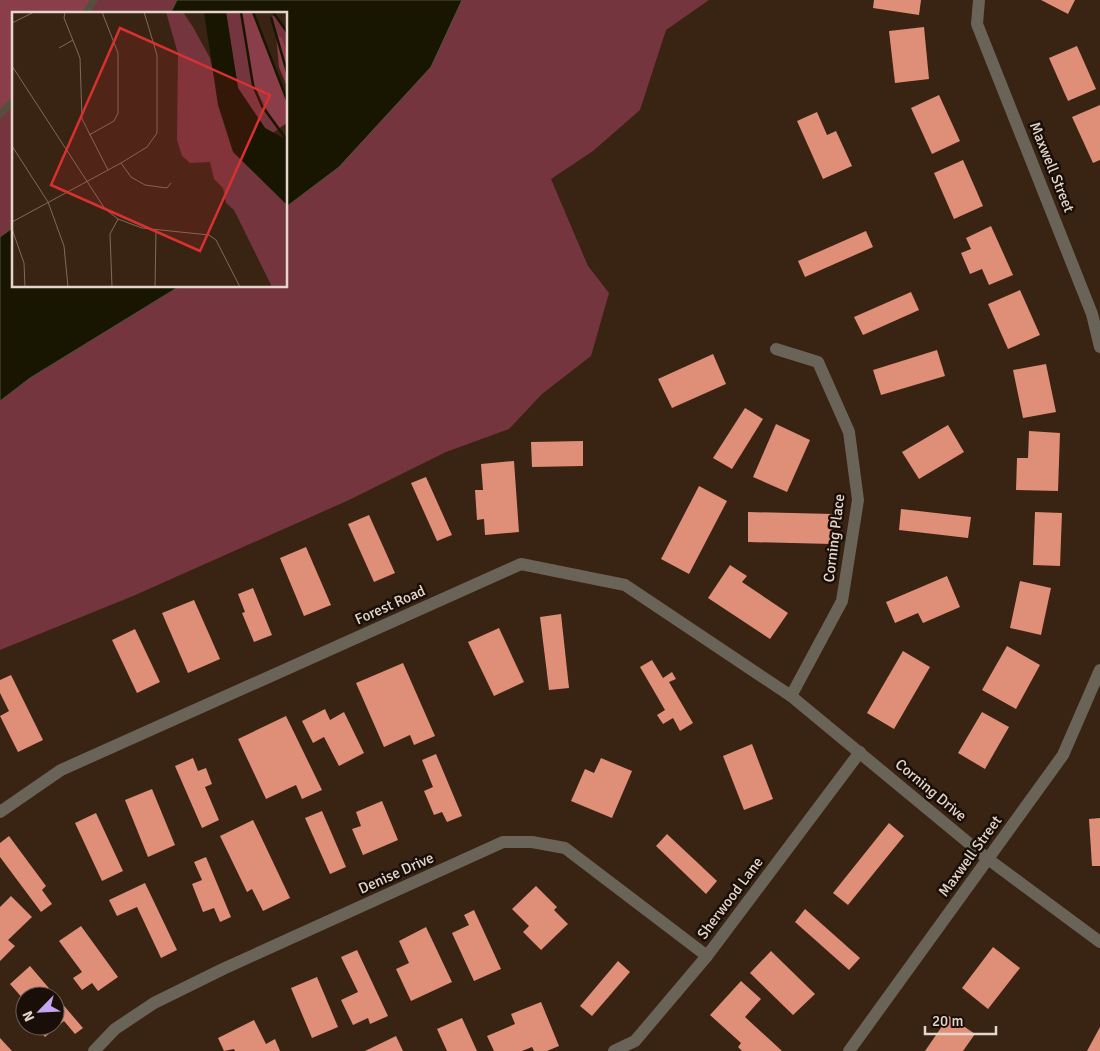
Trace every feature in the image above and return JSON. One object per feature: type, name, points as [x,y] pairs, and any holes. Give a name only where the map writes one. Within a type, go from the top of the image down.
[{"type":"street","name":"Maxwell Street","points":[[979,0],[976,24],[1096,312],[1100,347]]},
{"type":"street","name":"Corning Place","points":[[776,349],[818,362],[850,432],[858,500],[842,601],[792,696]]},
{"type":"street","name":"Forest Road","points":[[0,812],[61,770],[521,564],[625,586],[792,696]]},
{"type":"street","name":"Maxwell Street","points":[[849,1051],[1063,755],[1100,670]]},
{"type":"street","name":"Corning Drive","points":[[792,696],[988,859],[1100,942]]},
{"type":"street","name":"Sherwood Lane","points":[[614,1051],[635,1041],[708,956],[860,752]]},
{"type":"street","name":"Denise Drive","points":[[94,1051],[115,1029],[154,1003],[223,968],[503,842],[532,842],[564,848],[708,956]]},
{"type":"shaded area","points":[[0,0],[94,0],[86,12],[12,12],[12,102],[0,114]]},
{"type":"shaded area","points":[[94,0],[177,0],[171,12],[86,12]]},
{"type":"shaded area","points":[[177,0],[462,0],[431,67],[339,167],[288,205],[288,12],[171,12]]},
{"type":"shaded area","points":[[457,0],[709,0],[666,30],[640,110],[593,151],[551,179],[588,266],[609,293],[591,356],[542,394],[509,429],[446,452],[349,500],[133,596],[0,650],[0,401],[30,378],[177,288],[288,288],[288,205],[339,167]]},
{"type":"shaded area","points":[[12,102],[12,228],[0,237],[0,114]]},
{"type":"shaded area","points":[[12,228],[12,288],[177,288],[30,378],[0,401],[0,237]]},
{"type":"building","points":[[874,0],[921,0],[919,15],[873,8]]},
{"type":"building","points":[[1041,0],[1075,0],[1068,14]]},
{"type":"building","points":[[924,27],[929,79],[895,83],[889,31]]},
{"type":"building","points":[[1077,46],[1096,89],[1068,101],[1049,58]]},
{"type":"building","points":[[939,95],[960,141],[932,154],[911,108]]},
{"type":"building","points":[[1100,105],[1100,160],[1093,163],[1072,117]]},
{"type":"building","points":[[817,112],[827,135],[836,131],[852,166],[823,179],[797,121]]},
{"type":"building","points":[[963,160],[983,206],[954,219],[934,173]]},
{"type":"building","points":[[991,226],[1013,275],[989,285],[982,269],[970,274],[961,253],[971,249],[966,238]]},
{"type":"building","points":[[866,231],[873,247],[805,277],[798,261]]},
{"type":"building","points":[[1020,290],[1040,335],[1008,349],[988,304]]},
{"type":"building","points":[[911,292],[919,310],[863,335],[854,317]]},
{"type":"building","points":[[937,350],[945,376],[881,395],[873,370]]},
{"type":"building","points":[[713,354],[726,384],[672,408],[658,379]]},
{"type":"building","points":[[1046,364],[1056,412],[1023,418],[1013,370]]},
{"type":"building","points":[[745,408],[763,419],[732,469],[713,458]]},
{"type":"building","points":[[776,424],[810,440],[787,492],[753,477]]},
{"type":"building","points":[[948,425],[964,452],[919,479],[902,452]]},
{"type":"building","points":[[1029,431],[1060,433],[1058,491],[1016,490],[1017,458],[1028,458]]},
{"type":"building","points":[[583,441],[583,466],[532,467],[531,442]]},
{"type":"building","points":[[514,461],[519,532],[485,535],[484,519],[477,520],[475,490],[483,490],[481,464]]},
{"type":"building","points":[[426,477],[452,535],[437,541],[411,483]]},
{"type":"building","points":[[699,486],[727,501],[689,574],[661,559]]},
{"type":"building","points":[[901,509],[971,517],[968,538],[899,530]]},
{"type":"building","points":[[748,512],[833,514],[832,544],[748,542]]},
{"type":"building","points":[[1035,512],[1062,513],[1060,566],[1033,565]]},
{"type":"building","points":[[369,515],[395,573],[374,582],[348,524]]},
{"type":"building","points":[[306,547],[331,605],[304,616],[280,558]]},
{"type":"building","points":[[730,565],[747,576],[742,582],[788,613],[770,639],[708,598]]},
{"type":"building","points":[[947,576],[960,607],[923,623],[918,613],[895,623],[886,602]]},
{"type":"building","points":[[1020,581],[1051,588],[1041,635],[1010,628]]},
{"type":"building","points":[[253,588],[272,635],[254,642],[242,613],[245,612],[238,594]]},
{"type":"building","points":[[194,600],[220,659],[188,673],[162,613]]},
{"type":"building","points":[[561,614],[569,688],[549,690],[540,617]]},
{"type":"building","points":[[499,628],[524,682],[494,696],[468,642]]},
{"type":"building","points":[[135,629],[160,682],[137,693],[112,640]]},
{"type":"building","points":[[1007,646],[1040,665],[1016,709],[982,690]]},
{"type":"building","points":[[903,651],[930,667],[894,729],[867,713]]},
{"type":"building","points":[[652,660],[663,678],[672,672],[676,679],[669,682],[693,723],[680,731],[673,718],[663,724],[657,715],[665,710],[640,667]]},
{"type":"building","points":[[403,663],[435,736],[414,745],[410,735],[384,747],[356,683]]},
{"type":"building","points":[[11,675],[43,740],[18,752],[0,716],[9,711],[0,693],[0,680]]},
{"type":"building","points":[[325,709],[330,720],[344,712],[364,753],[339,766],[324,737],[313,743],[302,721]]},
{"type":"building","points":[[982,712],[1009,727],[985,769],[958,753]]},
{"type":"building","points":[[286,716],[322,790],[302,799],[296,785],[266,799],[238,739]]},
{"type":"building","points":[[752,744],[773,799],[744,810],[723,756]]},
{"type":"building","points":[[436,754],[462,816],[447,822],[442,812],[434,815],[424,791],[433,787],[422,760]]},
{"type":"building","points":[[193,758],[198,771],[206,768],[212,784],[205,787],[219,820],[202,828],[175,766]]},
{"type":"building","points":[[601,758],[632,771],[612,818],[571,801],[585,769],[594,773]]},
{"type":"building","points":[[152,789],[175,845],[148,857],[125,800]]},
{"type":"building","points":[[382,801],[398,840],[363,855],[352,829],[361,826],[356,812]]},
{"type":"building","points":[[322,811],[346,867],[330,874],[305,818]]},
{"type":"building","points":[[96,813],[123,871],[102,881],[75,823]]},
{"type":"building","points":[[1100,818],[1100,866],[1092,866],[1089,819]]},
{"type":"building","points":[[253,820],[290,898],[263,911],[252,889],[247,892],[220,836]]},
{"type":"building","points":[[889,823],[904,836],[848,905],[833,893]]},
{"type":"building","points":[[667,834],[717,881],[706,894],[656,846]]},
{"type":"building","points":[[9,836],[46,886],[42,890],[52,904],[41,912],[0,857],[0,843]]},
{"type":"building","points":[[206,857],[231,917],[220,922],[214,908],[203,912],[192,884],[202,880],[194,862]]},
{"type":"building","points":[[145,883],[177,950],[161,958],[137,907],[117,916],[109,900]]},
{"type":"building","points":[[536,886],[557,907],[554,910],[568,924],[541,950],[523,932],[529,926],[512,909]]},
{"type":"building","points":[[11,896],[32,917],[8,940],[15,946],[0,961],[0,907]]},
{"type":"building","points":[[805,909],[860,958],[849,970],[795,922]]},
{"type":"building","points":[[474,910],[501,969],[474,981],[452,933],[469,925],[464,915]]},
{"type":"building","points":[[81,926],[118,977],[98,991],[92,983],[82,990],[73,978],[82,972],[59,941]]},
{"type":"building","points":[[426,927],[452,982],[411,1001],[396,969],[409,963],[399,941]]},
{"type":"building","points":[[993,947],[1020,968],[988,1009],[962,988]]},
{"type":"building","points":[[357,950],[388,1016],[370,1024],[368,1018],[353,1025],[341,1000],[358,992],[341,957]]},
{"type":"building","points":[[771,951],[815,994],[793,1015],[750,973]]},
{"type":"building","points":[[618,961],[630,972],[592,1016],[580,1006]]},
{"type":"building","points":[[30,966],[47,986],[15,986],[15,990],[10,984]]},
{"type":"building","points":[[317,977],[338,1027],[312,1038],[291,988]]},
{"type":"building","points":[[741,981],[761,999],[745,1017],[782,1051],[742,1051],[738,1047],[741,1043],[710,1015]]},
{"type":"building","points":[[541,1002],[559,1046],[547,1051],[534,1051],[532,1047],[522,1051],[494,1051],[487,1036],[515,1024],[511,1014]]},
{"type":"building","points":[[65,1007],[83,1028],[75,1034],[65,1022]]},
{"type":"building","points":[[949,1016],[975,1034],[963,1051],[925,1051]]},
{"type":"building","points":[[462,1018],[477,1051],[447,1051],[437,1029]]},
{"type":"building","points":[[254,1020],[266,1044],[275,1039],[280,1051],[235,1051],[234,1049],[224,1051],[218,1038]]},
{"type":"building","points":[[1100,1027],[1100,1051],[1087,1051]]},
{"type":"building","points":[[396,1036],[403,1051],[365,1051]]},
{"type":"building","points":[[0,1038],[12,1051],[0,1051]]},
{"type":"waterway","points":[[86,12],[94,0]]},
{"type":"waterway","points":[[0,114],[12,102]]}]
